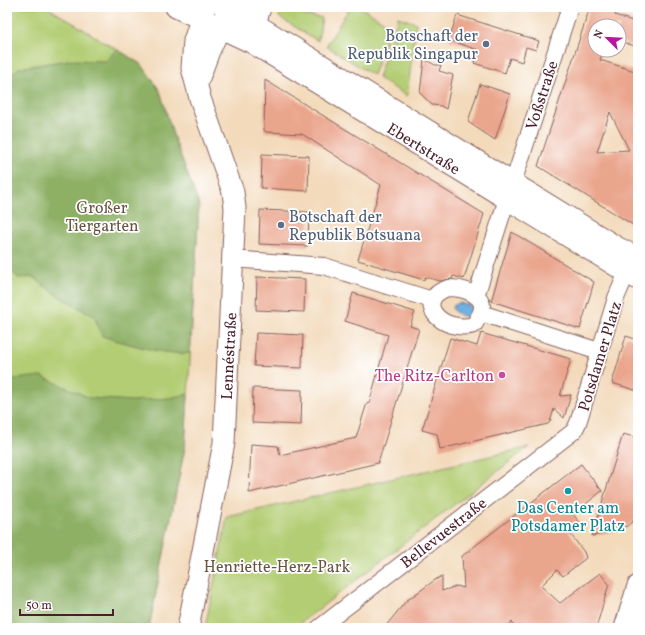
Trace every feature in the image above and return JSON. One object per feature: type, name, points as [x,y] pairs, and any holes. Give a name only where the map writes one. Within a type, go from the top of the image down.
[{"type":"main road","name":"Ebertstraße","points":[[176,7],[203,13],[260,16],[510,191]]},
{"type":"main road","name":"Lennéstraße","points":[[188,628],[223,452],[233,259],[234,198],[197,88],[192,68],[192,50],[203,13]]},
{"type":"main road","name":"Ebertstraße","points":[[224,14],[252,42],[510,191],[634,267]]},
{"type":"main road","points":[[197,88],[198,76],[224,14]]},
{"type":"main road","points":[[625,628],[638,586]]},
{"type":"street","name":"Voßstraße","points":[[476,296],[570,7]]},
{"type":"street","points":[[233,259],[324,266],[432,300]]},
{"type":"street","name":"Potsdamer Platz","points":[[568,437],[574,431],[578,423],[616,298],[634,267]]},
{"type":"street","points":[[448,288],[460,288],[476,296],[481,301],[482,308],[481,313],[474,325],[465,328],[454,327],[438,319],[432,311],[432,300],[438,291],[448,288]]},
{"type":"street","points":[[481,313],[599,351]]},
{"type":"street","name":"Bellevuestraße","points":[[319,628],[568,437]]},
{"type":"green space","name":"Großer Tiergarten","points":[[7,7],[47,7],[142,65],[160,91],[173,135],[199,205],[185,447],[149,628],[7,628]]},
{"type":"green space","points":[[282,7],[302,7],[302,15],[322,18],[318,41],[279,17]]},
{"type":"green space","points":[[350,7],[360,7],[391,26],[373,75],[326,46]]},
{"type":"green space","points":[[398,17],[416,23],[407,96],[378,78]]},
{"type":"green space","points":[[117,49],[142,65],[160,91],[173,135],[199,205],[190,353],[170,353],[158,351],[102,336],[94,316],[58,296],[33,277],[18,278],[7,267],[7,79],[18,68],[68,60],[106,61]]},
{"type":"green space","points":[[41,376],[90,398],[132,401],[169,398],[188,394],[185,447],[149,628],[7,628],[7,380]]},
{"type":"green space","name":"Henriette-Herz-Park","points":[[529,447],[294,628],[205,628],[227,517]]},
{"type":"water","points":[[458,303],[469,305],[476,310],[470,317],[460,315],[453,310],[452,307]]},
{"type":"building","points":[[590,7],[617,7],[615,15],[624,18],[587,18],[587,58],[601,58],[600,60],[638,72],[638,228],[538,166]],"holes":[[[610,112],[629,150],[597,152]]]},
{"type":"building","name":"Botschaft der Republik Singapur","points":[[457,15],[539,41],[536,50],[526,47],[522,62],[510,58],[505,73],[474,63],[478,50],[449,40]]},
{"type":"building","points":[[627,19],[638,23],[638,47],[627,44]]},
{"type":"building","points":[[424,59],[435,65],[441,65],[439,71],[453,75],[446,109],[441,106],[432,105],[420,93]]},
{"type":"building","points":[[265,80],[484,214],[464,279],[453,276],[452,279],[440,281],[425,277],[424,280],[358,260],[381,185],[302,134],[266,132],[264,130]]},
{"type":"building","points":[[480,84],[510,94],[495,140],[468,122]]},
{"type":"building","points":[[262,154],[309,156],[308,191],[261,188]]},
{"type":"building","points":[[260,210],[309,212],[308,246],[259,244]]},
{"type":"building","points":[[512,232],[594,282],[580,329],[491,301]]},
{"type":"building","points":[[257,277],[305,279],[304,312],[256,310]]},
{"type":"building","points":[[353,293],[415,312],[410,326],[419,329],[378,463],[249,493],[251,444],[278,446],[280,455],[356,438],[367,403],[369,404],[388,335],[345,321]]},
{"type":"building","points":[[256,333],[303,335],[302,368],[254,366]]},
{"type":"building","name":"The Ritz-Carlton","points":[[481,333],[571,359],[560,396],[571,395],[564,418],[554,409],[548,424],[440,449],[437,434],[422,430],[450,338],[477,346]]},
{"type":"building","points":[[626,336],[638,340],[638,391],[612,383]]},
{"type":"building","points":[[253,388],[302,390],[301,425],[252,423]]},
{"type":"building","points":[[623,434],[638,438],[638,517],[627,526],[616,531],[592,536]]},
{"type":"building","name":"Das Center am Potsdamer Platz","points":[[581,464],[602,491],[573,514],[580,523],[568,531],[584,552],[586,558],[563,576],[557,570],[541,586],[560,603],[600,573],[609,584],[596,628],[518,628],[520,626],[514,628],[512,622],[509,627],[508,624],[507,628],[384,628],[406,601],[442,576],[442,591],[457,586],[464,588],[462,556]]},
{"type":"place","name":"Botschaft der Republik Singapur","points":[[486,44]]},
{"type":"place","name":"Botschaft der Republik Botsuana","points":[[281,225]]},
{"type":"place","name":"The Ritz-Carlton","points":[[502,375]]},
{"type":"place","name":"Das Center am Potsdamer Platz","points":[[568,491]]}]
